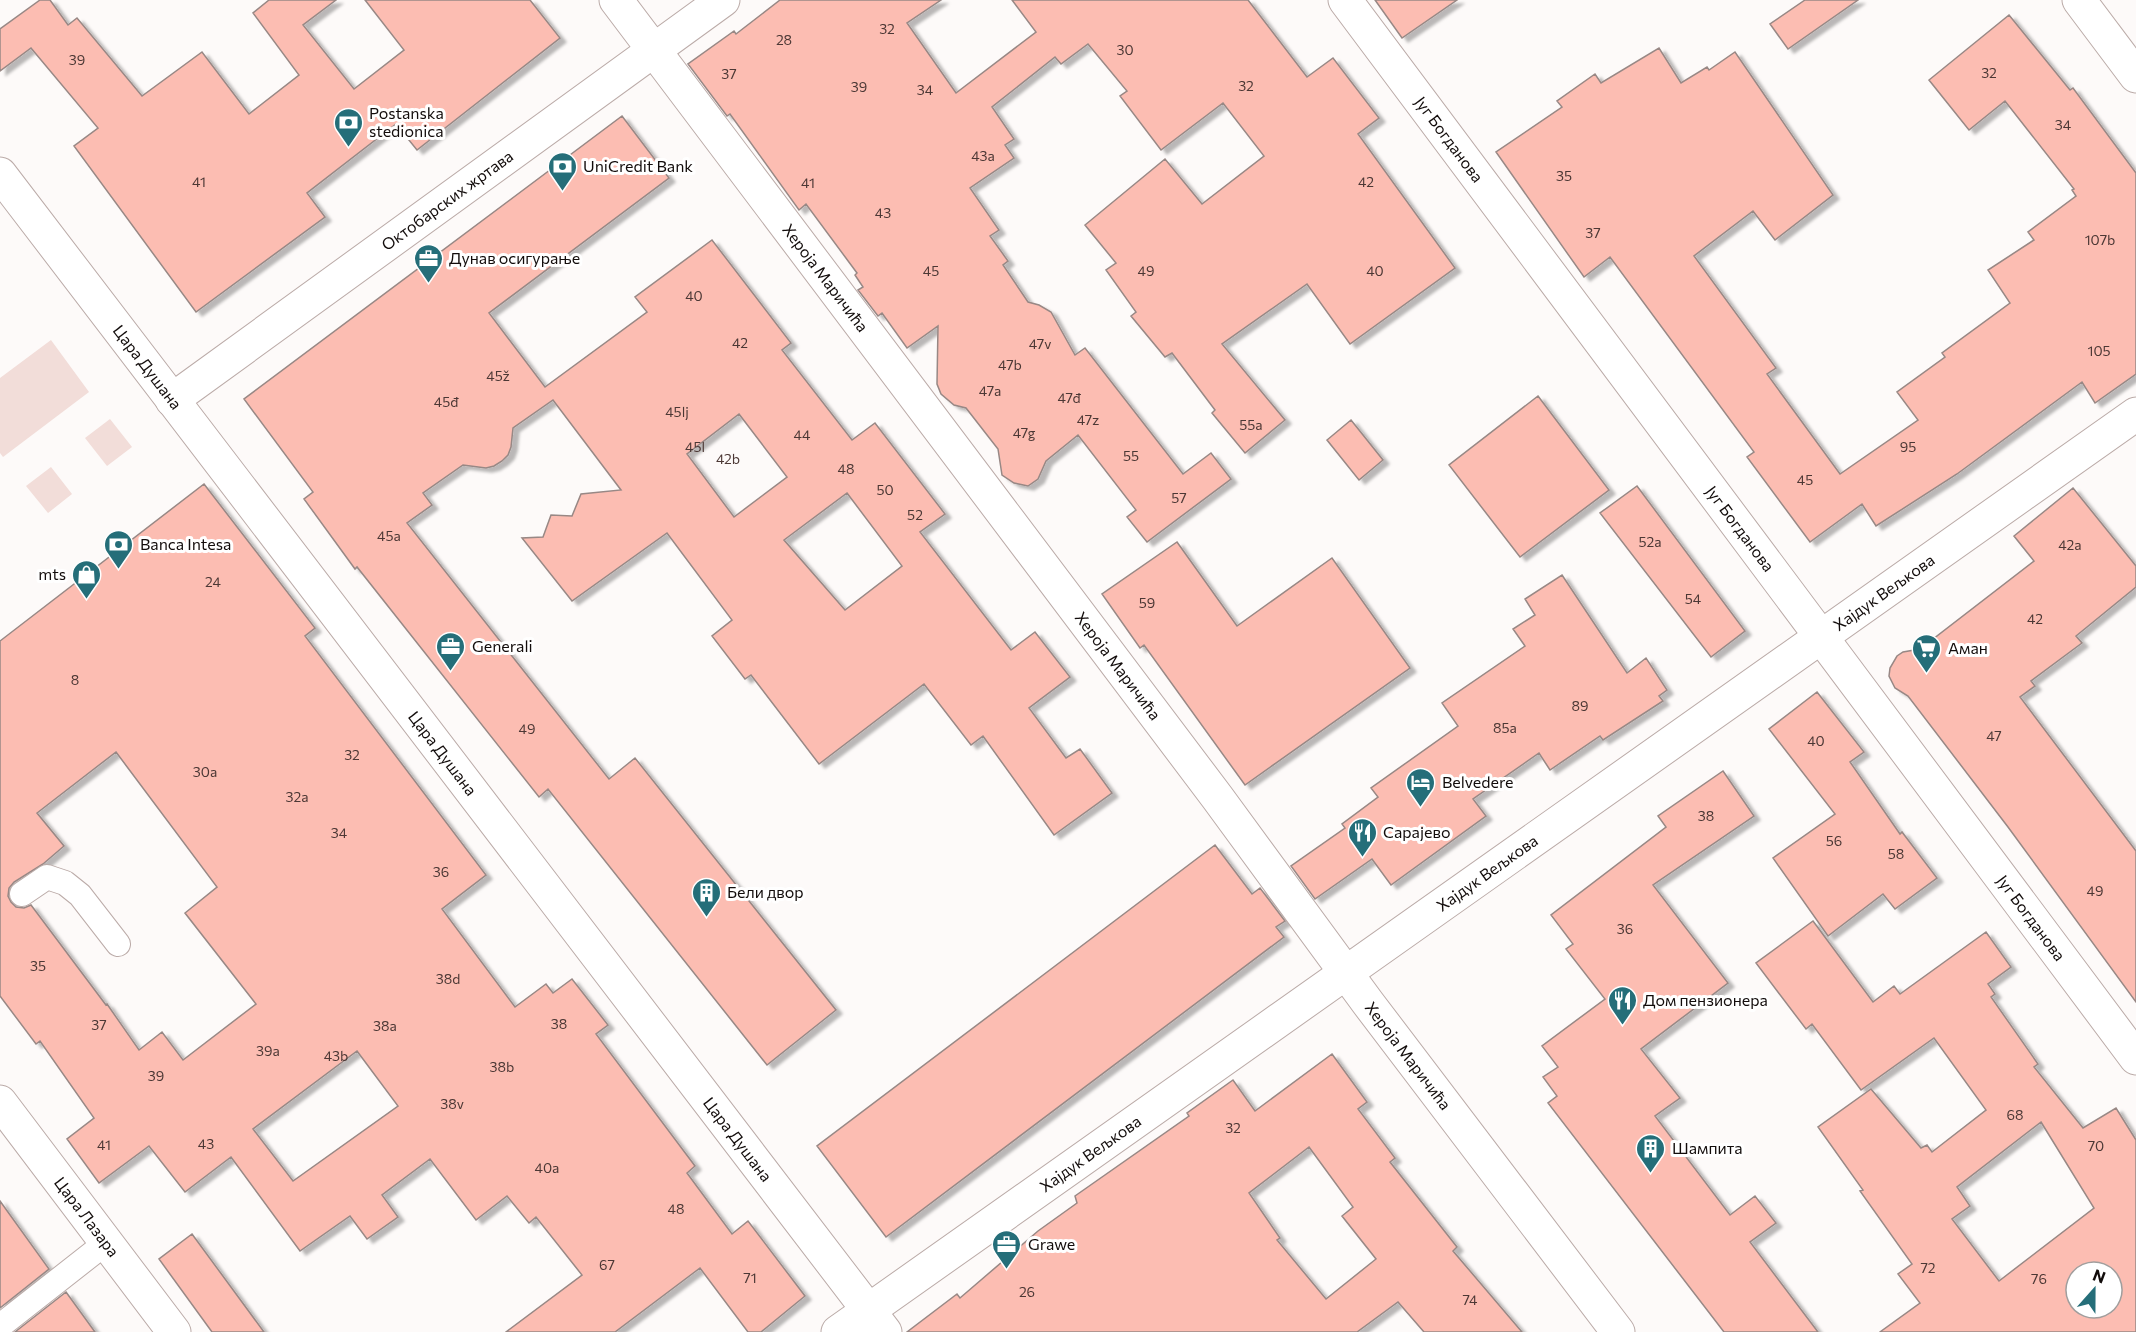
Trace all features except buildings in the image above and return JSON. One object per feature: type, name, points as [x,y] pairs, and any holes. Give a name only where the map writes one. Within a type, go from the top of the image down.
[{"type":"street","name":"Хероја Маричића","points":[[616,0],[1618,1332]]},
{"type":"street","name":"Октобарских жртава","points":[[172,400],[723,0]]},
{"type":"street","name":"Југ Богданова","points":[[1345,0],[2136,1058]]},
{"type":"street","points":[[2079,0],[2136,76]]},
{"type":"street","name":"Цара Душана","points":[[0,174],[877,1321]]},
{"type":"street","name":"Хајдук Вељкова","points":[[838,1332],[877,1321],[1346,973],[2136,414]]},
{"type":"street","name":"Цара Лазара","points":[[0,1102],[174,1332]]},
{"type":"lane","points":[[22,894],[47,877],[66,883],[80,895],[118,944]]},
{"type":"lane","points":[[0,1326],[107,1242]]},
{"type":"shaded area","points":[[51,340],[89,392],[3,457],[0,453],[0,378]]},
{"type":"shaded area","points":[[110,419],[132,447],[107,466],[85,438]]},
{"type":"shaded area","points":[[51,467],[72,494],[48,513],[26,486]]},
{"type":"place","name":"Postanska stedionica","points":[[348,148]]},
{"type":"place","name":"UniCredit Bank","points":[[562,192]]},
{"type":"place","name":"Дунав осигурање","points":[[428,284]]},
{"type":"place","name":"Banca Intesa","points":[[119,570]]},
{"type":"place","name":"mts","points":[[87,600]]},
{"type":"place","name":"Generali","points":[[451,672]]},
{"type":"place","name":"Аман","points":[[1927,674]]},
{"type":"place","name":"Belvedere","points":[[1421,808]]},
{"type":"place","name":"Сарајево","points":[[1362,858]]},
{"type":"place","name":"Бели двор","points":[[706,918]]},
{"type":"place","name":"Дом пензионера","points":[[1622,1026]]},
{"type":"place","name":"Шампита","points":[[1651,1174]]},
{"type":"place","name":"Grawe","points":[[1007,1270]]}]
